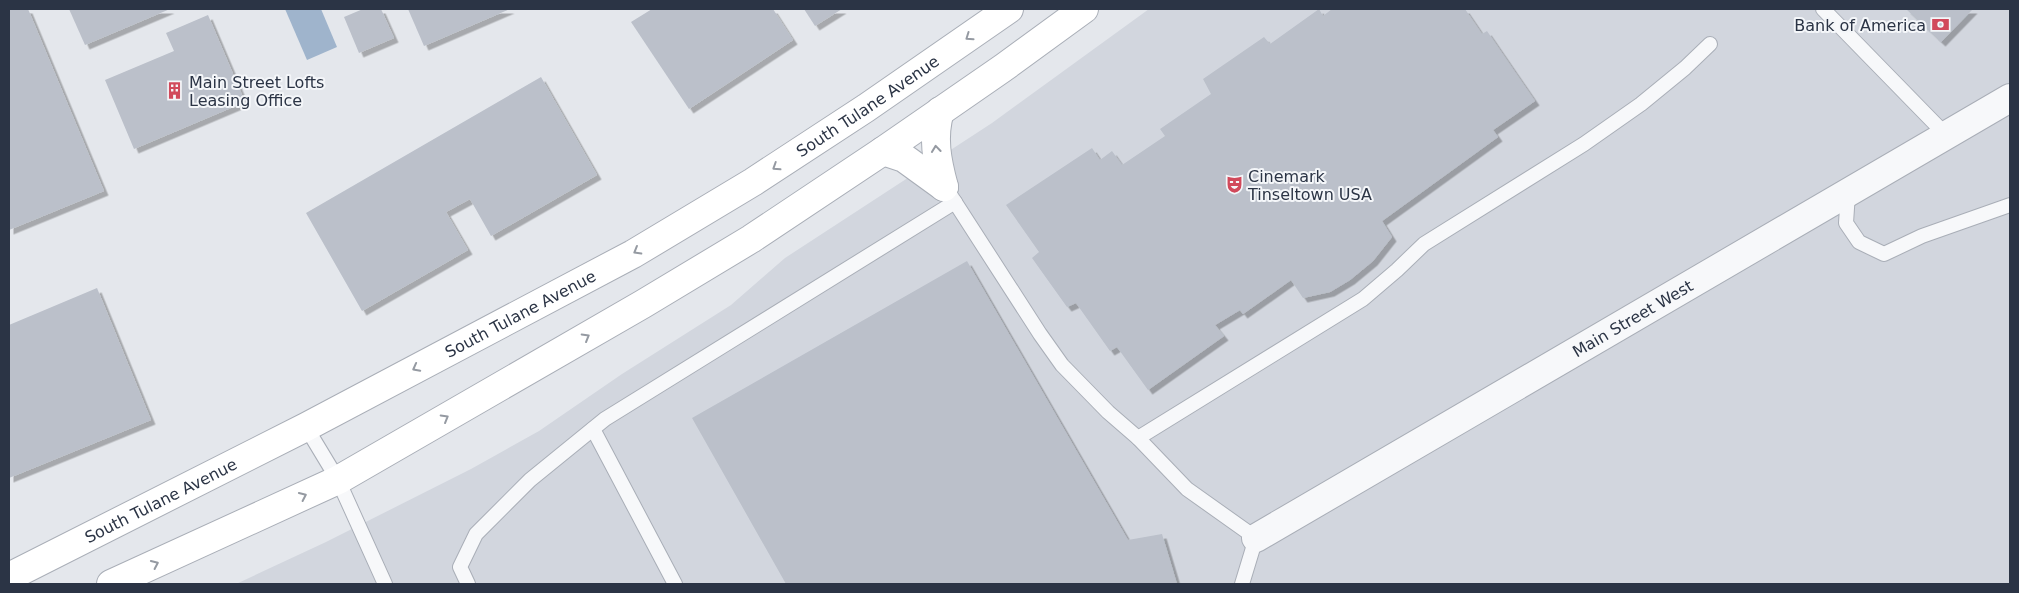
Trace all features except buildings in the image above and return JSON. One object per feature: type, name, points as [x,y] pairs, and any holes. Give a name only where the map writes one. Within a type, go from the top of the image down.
[{"type":"main road","name":"South Tulane Avenue","points":[[9,577],[306,427],[641,249],[753,182],[850,119],[1009,9]]},
{"type":"main road","points":[[111,584],[338,480],[643,304],[751,239],[883,151],[1084,9]]},
{"type":"main road","points":[[940,110],[935,136],[936,152],[950,194]]},
{"type":"main road","points":[[883,151],[904,158],[950,194]]},
{"type":"street","name":"Main Street West","points":[[1256,538],[2010,98]]},
{"type":"lane","points":[[1823,9],[1947,136]]},
{"type":"lane","points":[[1138,438],[1363,299],[1398,270],[1424,244],[1584,144],[1641,104],[1685,68],[1710,44]]},
{"type":"lane","points":[[1848,193],[1846,223],[1859,242],[1884,254],[1922,236],[2010,205]]},
{"type":"lane","points":[[468,584],[460,567],[476,534],[530,480],[605,419],[950,194],[1062,365],[1108,412],[1138,438],[1187,489],[1256,538],[1242,584]]},
{"type":"lane","points":[[306,427],[338,480],[385,584]]},
{"type":"lane","points":[[593,430],[675,584]]},
{"type":"shaded area","points":[[1149,9],[2010,9],[2010,584],[236,584],[326,542],[471,469],[539,431],[622,374],[731,305],[785,258],[992,123]]},
{"type":"water","points":[[285,9],[321,9],[337,47],[307,60]]},
{"type":"place","name":"Bank of America","points":[[1940,25]]},
{"type":"place","name":"Main Street Lofts Leasing Office","points":[[175,91]]},
{"type":"place","name":"Cinemark Tinseltown USA","points":[[1234,185]]}]
